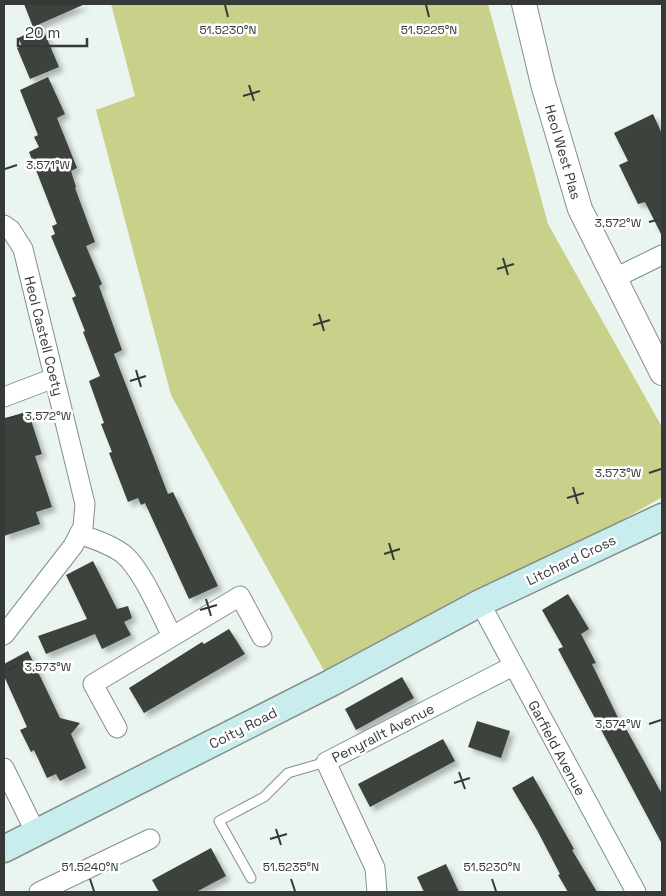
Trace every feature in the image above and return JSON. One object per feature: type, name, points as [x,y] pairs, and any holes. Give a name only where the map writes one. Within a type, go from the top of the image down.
[{"type":"main road","name":"Litchard Cross","points":[[480,603],[662,517]]},
{"type":"main road","name":"Coity Road","points":[[4,849],[331,683],[480,603]]},
{"type":"street","name":"Heol West Plas","points":[[524,4],[543,84],[580,209],[662,373]]},
{"type":"street","name":"Heol Castell Coety","points":[[4,225],[11,230],[23,250],[85,504],[83,527],[73,546],[4,635]]},
{"type":"street","points":[[614,278],[662,255]]},
{"type":"street","points":[[4,397],[54,378]]},
{"type":"street","points":[[79,534],[99,540],[124,554],[142,578],[172,636]]},
{"type":"street","points":[[116,728],[93,684],[240,596],[262,637]]},
{"type":"street","name":"Garfield Avenue","points":[[480,603],[636,892]]},
{"type":"street","name":"Penyrallt Avenue","points":[[377,892],[375,868],[326,762],[513,666]]},
{"type":"street","points":[[4,768],[36,833]]},
{"type":"street","points":[[39,892],[150,839]]},
{"type":"lane","points":[[251,878],[219,820],[264,797],[288,773],[326,762]]},
{"type":"green space","points":[[111,4],[488,4],[548,224],[662,427],[662,497],[480,603],[331,683],[171,395],[96,110],[135,96]]},
{"type":"building","points":[[24,4],[85,4],[33,27]]},
{"type":"building","points":[[42,27],[59,67],[30,79],[17,48],[22,46],[18,38]]},
{"type":"building","points":[[48,77],[65,114],[57,118],[77,168],[71,171],[75,188],[95,242],[86,246],[102,284],[99,286],[122,350],[114,354],[168,494],[173,492],[218,586],[189,599],[145,503],[141,505],[138,498],[128,502],[109,453],[112,452],[101,424],[104,423],[89,381],[100,376],[72,298],[76,296],[51,236],[55,234],[52,226],[57,224],[29,152],[39,147],[34,137],[38,135],[20,90]]},
{"type":"building","points":[[653,114],[662,134],[662,236],[645,202],[638,204],[619,165],[628,161],[614,133]]},
{"type":"building","points":[[28,411],[42,454],[35,456],[52,507],[36,512],[40,524],[4,536],[4,419]]},
{"type":"building","points":[[93,561],[117,609],[128,606],[132,618],[124,622],[131,635],[102,649],[95,634],[46,654],[38,636],[87,619],[66,575]]},
{"type":"building","points":[[568,594],[589,629],[581,634],[596,663],[592,664],[622,726],[624,725],[662,794],[662,844],[558,649],[563,647],[542,610]]},
{"type":"building","points":[[229,629],[245,654],[144,713],[129,688],[202,642],[204,644]]},
{"type":"building","points":[[28,651],[60,718],[80,723],[71,734],[86,768],[60,781],[56,774],[47,778],[34,750],[31,752],[20,730],[27,727],[4,676],[4,664]]},
{"type":"building","points":[[402,677],[414,698],[356,730],[345,709]]},
{"type":"building","points":[[477,721],[510,731],[501,758],[468,747]]},
{"type":"building","points":[[443,739],[455,761],[370,807],[358,784]]},
{"type":"building","points":[[533,776],[574,849],[572,850],[597,892],[568,892],[558,875],[560,874],[537,830],[512,788]]},
{"type":"building","points":[[211,848],[226,876],[196,892],[159,892],[152,880]]},
{"type":"building","points":[[446,864],[459,892],[424,892],[417,877]]}]
